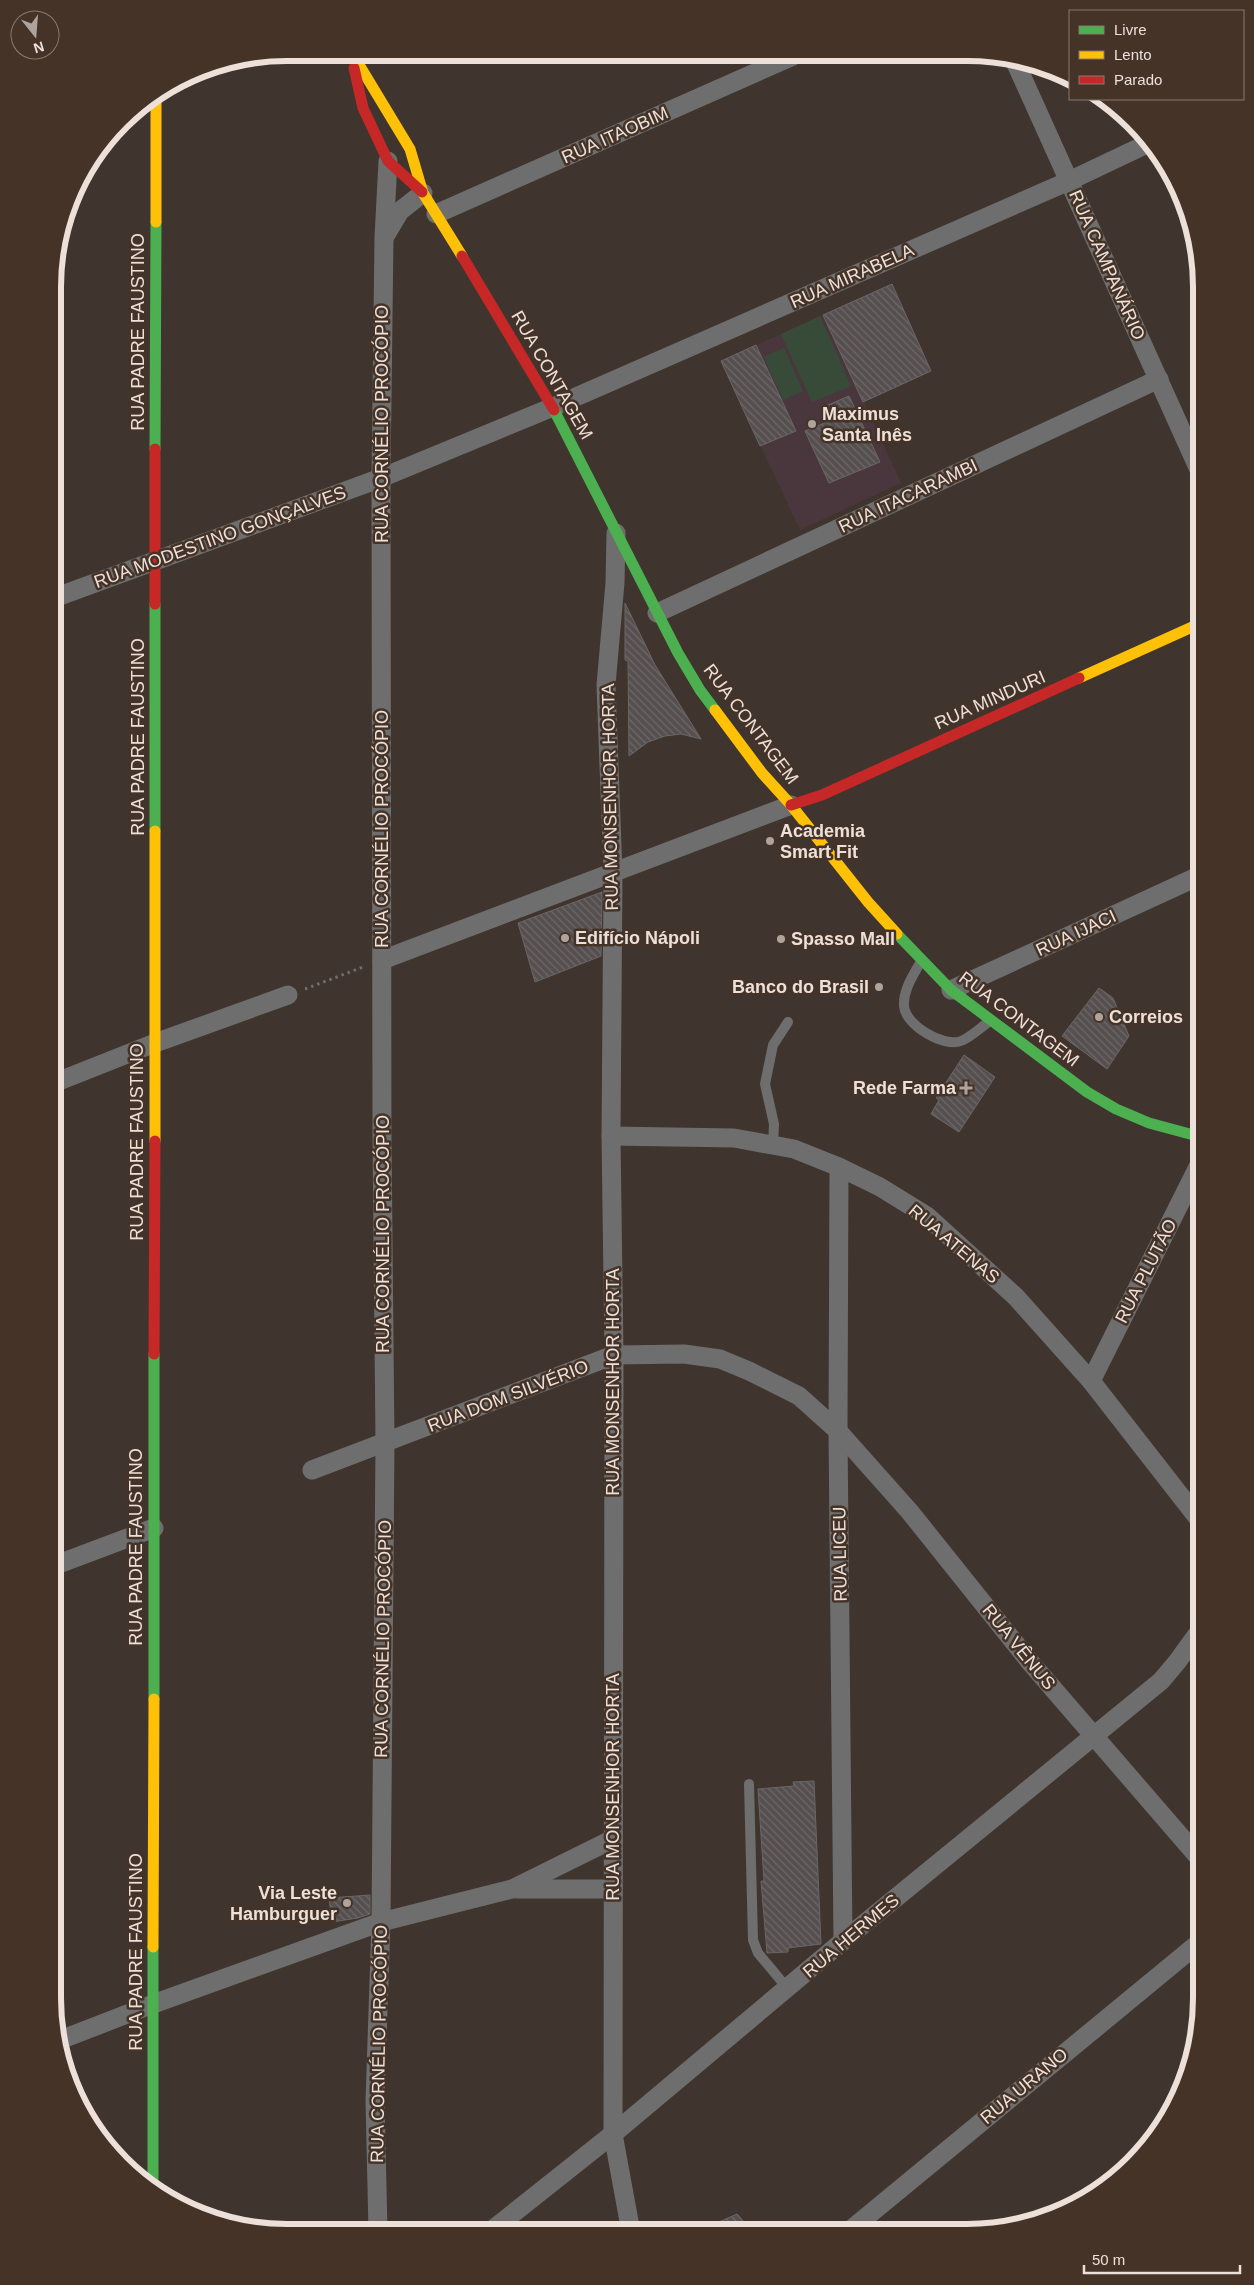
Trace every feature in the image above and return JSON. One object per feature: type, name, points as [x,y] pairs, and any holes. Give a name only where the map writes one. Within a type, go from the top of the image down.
[{"type":"street","name":"RUA CONTAGEM","points":[[353,61],[363,108],[388,161],[423,193]]},
{"type":"street","name":"RUA CONTAGEM","points":[[356,61],[410,149],[423,193],[553,407],[657,613],[700,690],[762,773],[792,805],[868,902],[921,961],[951,990],[1087,1092],[1116,1109],[1149,1123],[1193,1135]]},
{"type":"street","name":"RUA ITAOBIM","points":[[436,214],[763,62]]},
{"type":"street","name":"RUA CAMPANÁRIO","points":[[1018,67],[1193,454]]},
{"type":"street","name":"RUA PADRE FAUSTINO","points":[[153,2179],[156,104]]},
{"type":"street","name":"RUA MIRABELA","points":[[553,407],[1069,181],[1143,146]]},
{"type":"street","name":"RUA CORNÉLIO PROCÓPIO","points":[[378,2224],[375,2101],[381,1922],[385,1443],[381,478],[384,237],[388,161]]},
{"type":"street","points":[[384,237],[400,211],[423,193]]},
{"type":"street","name":"RUA ITACARAMBI","points":[[657,613],[1159,379]]},
{"type":"street","name":"RUA MODESTINO GONÇALVES","points":[[61,595],[381,478],[553,407]]},
{"type":"street","name":"RUA MONSENHOR HORTA","points":[[616,531],[615,583],[606,685],[613,873],[611,1136],[614,1355],[613,2134],[630,2224]]},
{"type":"street","name":"RUA MINDURI","points":[[792,805],[822,795],[1193,627]]},
{"type":"street","points":[[382,960],[792,805]]},
{"type":"street","name":"RUA IJACI","points":[[951,990],[1193,879]]},
{"type":"street","points":[[61,1080],[155,1043],[288,995]]},
{"type":"street","name":"RUA ATENAS","points":[[611,1136],[734,1138],[794,1149],[839,1167],[880,1187],[927,1216],[1016,1297],[1091,1381],[1193,1512]]},
{"type":"street","name":"RUA LICEU","points":[[839,1167],[838,1431],[843,1941]]},
{"type":"street","name":"RUA PLUTÃO","points":[[1091,1381],[1193,1177]]},
{"type":"street","name":"RUA DOM SILVÉRIO","points":[[312,1470],[614,1355],[684,1354],[720,1359],[799,1396],[838,1431]]},
{"type":"street","name":"RUA VÊNUS","points":[[838,1431],[910,1512],[1030,1662],[1193,1851]]},
{"type":"street","points":[[61,1563],[154,1528]]},
{"type":"street","name":"RUA HERMES","points":[[499,2224],[613,2134],[843,1941],[1161,1680],[1193,1640]]},
{"type":"street","points":[[65,2038],[153,2004],[381,1922],[512,1889],[613,1838]]},
{"type":"street","points":[[512,1889],[612,1889]]},
{"type":"street","name":"RUA URANO","points":[[858,2224],[1193,1948]]},
{"type":"lane","points":[[921,961],[905,992],[904,1000],[904,1009],[914,1024],[930,1036],[944,1042],[951,1042],[960,1041],[991,1020]]},
{"type":"lane","points":[[773,1146],[774,1124],[765,1084],[773,1045],[788,1022]]},
{"type":"lane","points":[[749,1784],[753,1940],[758,1953],[788,1989]]},
{"type":"path","points":[[288,995],[382,960]]},
{"type":"shaded area","name":"Maximus Santa Inês","points":[[892,284],[931,371],[864,402],[901,483],[800,530],[721,361]]},
{"type":"green space","points":[[820,316],[851,386],[812,402],[781,334]]},
{"type":"green space","points":[[784,348],[803,391],[783,400],[764,357]]},
{"type":"building","points":[[892,284],[931,371],[863,402],[823,315]]},
{"type":"building","points":[[756,345],[796,431],[760,446],[721,361]]},
{"type":"building","points":[[849,396],[880,462],[829,483],[805,431],[827,422],[821,408]]},
{"type":"building","points":[[625,603],[655,665],[701,739],[681,734],[665,736],[648,742],[629,756]]},
{"type":"building","name":"Edifício Nápoli","points":[[602,892],[601,956],[535,982],[518,923]]},
{"type":"building","name":"Correios","points":[[1099,988],[1113,998],[1129,1036],[1107,1069],[1062,1036]]},
{"type":"building","name":"Rede Farma","points":[[964,1055],[995,1077],[959,1132],[931,1114],[939,1100],[936,1098]]},
{"type":"building","points":[[814,1781],[821,1944],[788,1948],[788,1952],[767,1953],[761,1881],[764,1881],[758,1789],[794,1786],[793,1782]]},
{"type":"building","name":"Via Leste Hamburguer","points":[[370,1895],[370,1914],[332,1922],[329,1898]]},
{"type":"building","points":[[737,2214],[746,2224],[714,2224]]},
{"type":"traffic: fast","points":[[155,449],[156,222]]},
{"type":"traffic: fast","points":[[554,410],[678,653],[700,690],[715,710]]},
{"type":"traffic: fast","points":[[155,604],[155,831]]},
{"type":"traffic: fast","points":[[897,934],[951,990],[1087,1092],[1116,1109],[1149,1123],[1193,1135]]},
{"type":"traffic: fast","points":[[154,1354],[154,1699]]},
{"type":"traffic: fast","points":[[153,1947],[153,2179]]},
{"type":"traffic: slow","points":[[357,61],[410,149],[423,193],[462,256]]},
{"type":"traffic: slow","points":[[156,104],[156,222]]},
{"type":"traffic: slow","points":[[1079,678],[1193,627]]},
{"type":"traffic: slow","points":[[715,710],[762,773],[791,805],[868,902],[897,934]]},
{"type":"traffic: slow","points":[[155,831],[155,1141]]},
{"type":"traffic: slow","points":[[153,1947],[154,1699]]},
{"type":"traffic: jam","points":[[354,68],[363,108],[388,161],[422,192]]},
{"type":"traffic: jam","points":[[462,256],[554,410]]},
{"type":"traffic: jam","points":[[155,449],[155,604]]},
{"type":"traffic: jam","points":[[791,805],[822,795],[1079,678]]},
{"type":"traffic: jam","points":[[154,1354],[155,1141]]},
{"type":"place","name":"Maximus Santa Inês","points":[[812,424]]},
{"type":"place","name":"Academia Smart Fit","points":[[770,841]]},
{"type":"place","name":"Edifício Nápoli","points":[[565,938]]},
{"type":"place","name":"Spasso Mall","points":[[781,939]]},
{"type":"place","name":"Banco do Brasil","points":[[879,987]]},
{"type":"place","name":"Correios","points":[[1099,1017]]},
{"type":"place","name":"Rede Farma","points":[[966,1088]]},
{"type":"place","name":"Via Leste Hamburguer","points":[[347,1903]]}]
